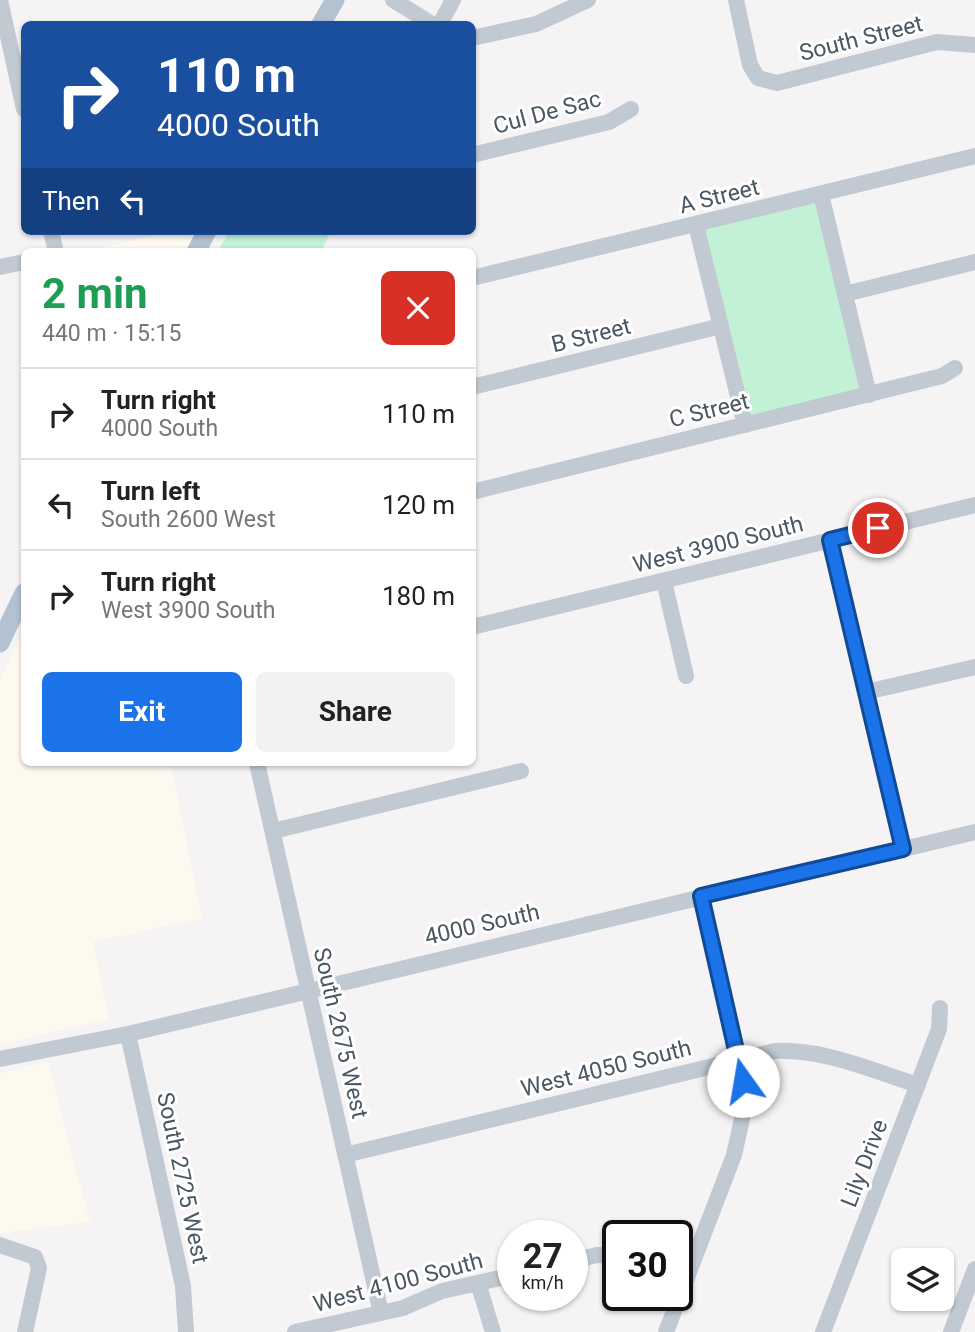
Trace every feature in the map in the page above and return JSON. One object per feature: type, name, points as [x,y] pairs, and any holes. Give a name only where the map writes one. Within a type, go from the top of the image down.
[{"type":"main road","points":[[323,21],[335,0]]},
{"type":"main road","points":[[0,643],[21,599]]},
{"type":"street","points":[[0,0],[21,95]]},
{"type":"street","points":[[393,0],[427,21]]},
{"type":"street","points":[[442,21],[453,0]]},
{"type":"street","points":[[476,37],[536,24],[588,0]]},
{"type":"street","name":"South Street","points":[[736,0],[750,65],[758,78],[777,83],[937,42],[975,45]]},
{"type":"street","name":"Cul De Sac","points":[[476,154],[609,122],[631,109]]},
{"type":"street","name":"A Street","points":[[476,277],[975,156]]},
{"type":"street","points":[[821,194],[869,395]]},
{"type":"street","points":[[696,225],[746,425]]},
{"type":"street","points":[[845,294],[975,262]]},
{"type":"street","points":[[0,267],[21,263]]},
{"type":"street","name":"B Street","points":[[476,386],[721,326]]},
{"type":"street","name":"C Street","points":[[476,491],[869,395],[942,376],[955,368]]},
{"type":"street","name":"West 3900 South","points":[[476,626],[975,505]]},
{"type":"street","points":[[830,540],[903,849]]},
{"type":"street","points":[[664,581],[686,676]]},
{"type":"street","points":[[866,692],[975,667]]},
{"type":"street","name":"South 2675 West","points":[[258,766],[381,1313]]},
{"type":"street","points":[[273,831],[521,771]]},
{"type":"street","name":"4000 South","points":[[0,1059],[128,1034],[975,832]]},
{"type":"street","points":[[693,1250],[734,1155],[742,1119],[743,1081],[701,896]]},
{"type":"street","name":"Lily Drive","points":[[823,1332],[939,1029],[940,1008]]},
{"type":"street","name":"South 2725 West","points":[[128,1034],[183,1286],[186,1332]]},
{"type":"street","name":"West 4050 South","points":[[345,1155],[738,1059],[801,1050],[918,1085]]},
{"type":"street","points":[[0,1245],[35,1257],[39,1268],[25,1332]]},
{"type":"street","points":[[951,1332],[975,1269]]},
{"type":"street","name":"West 4100 South","points":[[295,1332],[403,1308],[442,1291],[497,1279]]},
{"type":"street","points":[[478,1283],[493,1332]]},
{"type":"street","points":[[666,1332],[672,1311]]},
{"type":"shaded area","points":[[155,235],[205,235],[197,248],[102,248]]},
{"type":"shaded area","points":[[21,634],[21,766],[172,766],[202,918],[93,942],[109,1019],[0,1045],[0,679]]},
{"type":"shaded area","points":[[48,1062],[90,1222],[0,1233],[0,1073]]},
{"type":"green space","points":[[819,202],[864,389],[746,419],[700,229]]},
{"type":"green space","points":[[228,235],[329,235],[323,248],[219,248]]},
{"type":"route","points":[[743,1081],[701,896],[903,849],[830,540],[878,528]]}]
